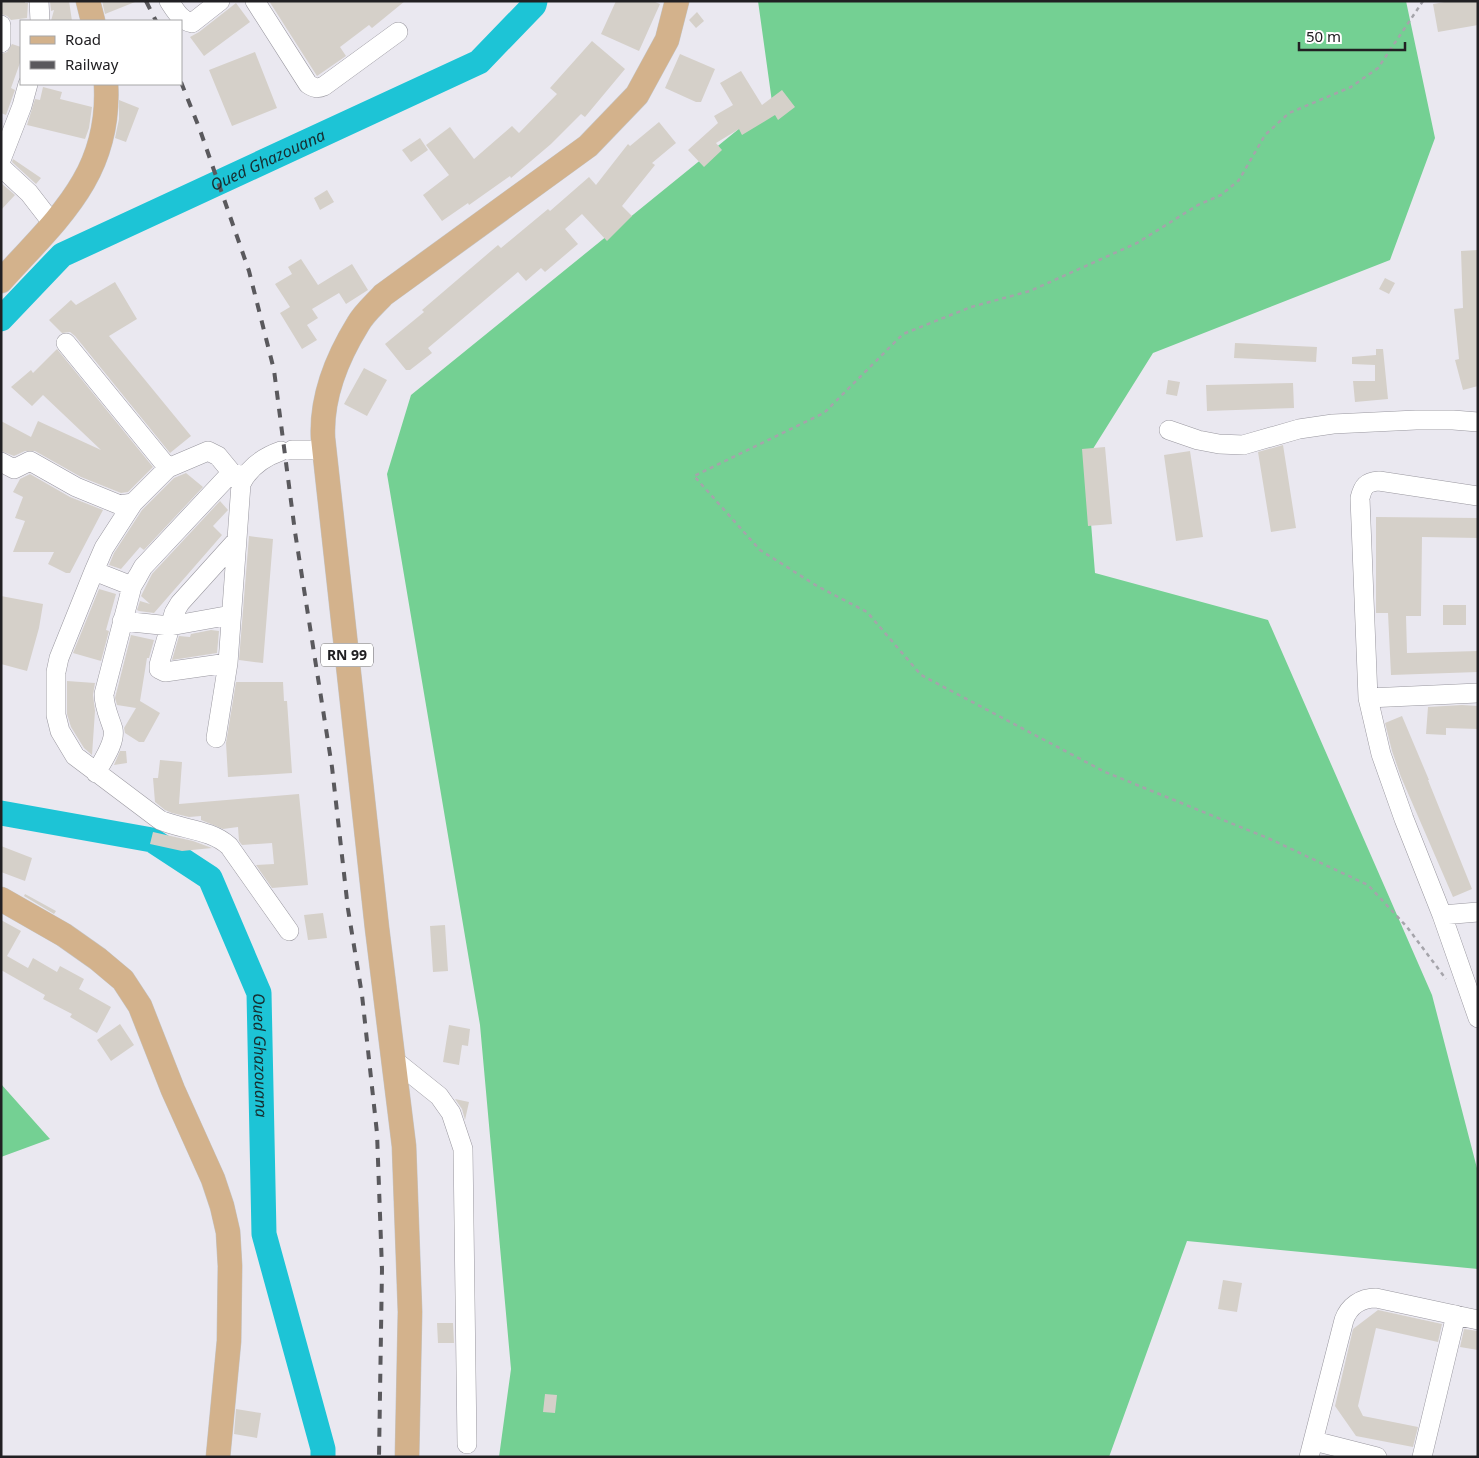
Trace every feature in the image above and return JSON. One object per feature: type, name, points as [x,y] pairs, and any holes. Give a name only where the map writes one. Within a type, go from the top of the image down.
[{"type":"main road","points":[[88,1],[93,20]]},
{"type":"main road","name":"RN 99","points":[[407,1457],[410,1321],[404,1146],[376,918],[324,450],[322,423],[328,388],[341,354],[359,322],[383,294],[588,146],[636,96],[667,40],[677,1]]},
{"type":"main road","points":[[1,281],[69,206],[88,177],[99,150],[106,117],[106,85]]},
{"type":"main road","points":[[1,899],[64,935],[98,959],[123,980],[140,1006],[213,1179],[228,1232],[230,1266],[228,1341],[218,1457]]},
{"type":"street","points":[[39,1],[40,20]]},
{"type":"street","points":[[169,1],[183,19],[192,23],[220,1]]},
{"type":"street","points":[[255,1],[308,84],[313,87],[324,86],[398,32]]},
{"type":"street","points":[[1,26],[1,43]]},
{"type":"street","points":[[1,160],[22,106],[28,85]]},
{"type":"street","points":[[1,167],[29,194],[52,224]]},
{"type":"street","points":[[66,343],[168,468]]},
{"type":"street","points":[[1168,430],[1198,440],[1218,444],[1243,444],[1299,429],[1333,424],[1416,420],[1478,422]]},
{"type":"street","points":[[96,773],[113,738],[113,730],[104,704],[104,694],[132,586],[143,567],[239,478],[268,456],[286,451],[324,450]]},
{"type":"street","points":[[216,738],[228,663],[239,478],[218,456],[208,451],[168,468],[133,503],[104,548],[59,658],[56,672],[56,715],[60,730],[75,756],[96,773],[160,820],[220,838],[229,846],[289,931]]},
{"type":"street","points":[[1,462],[14,469],[30,461],[76,487],[120,505],[133,503]]},
{"type":"street","points":[[1478,496],[1379,481],[1369,482],[1362,487],[1360,498],[1368,698],[1381,754],[1404,819],[1442,915],[1478,1018]]},
{"type":"street","points":[[228,663],[166,672],[162,671],[159,664],[170,626],[180,603],[236,541]]},
{"type":"street","points":[[94,571],[132,586]]},
{"type":"street","points":[[122,622],[170,626],[231,615]]},
{"type":"street","points":[[1368,698],[1478,693]]},
{"type":"street","points":[[1442,915],[1478,912]]},
{"type":"street","points":[[394,1060],[439,1096],[451,1113],[464,1149],[467,1444]]},
{"type":"street","points":[[1377,1457],[1312,1449],[1344,1320],[1353,1306],[1364,1299],[1376,1298],[1478,1320]]},
{"type":"street","points":[[1422,1457],[1456,1316]]},
{"type":"path","points":[[1423,1],[1378,68],[1351,87],[1289,113],[1265,135],[1239,180],[1221,195],[1198,205],[1137,243],[1030,291],[972,307],[903,334],[824,413],[694,476],[760,550],[817,586],[867,612],[921,675],[1106,772],[1270,839],[1368,884],[1407,926],[1438,970],[1451,984]]},
{"type":"green space","points":[[758,1],[1406,1],[1435,138],[1390,260],[1153,353],[1086,460],[1095,573],[1268,620],[1432,995],[1478,1172],[1478,1269],[1187,1241],[1109,1457],[499,1457],[511,1369],[480,1025],[387,474],[411,395],[772,102]]},
{"type":"green space","points":[[1,1084],[50,1139],[1,1157]]},
{"type":"building","points":[[1,1],[25,1],[25,3],[28,3],[27,18],[11,20],[1,14]]},
{"type":"building","points":[[50,1],[69,1],[72,20],[51,20],[54,10],[51,11]]},
{"type":"building","points":[[102,1],[135,1],[135,2],[105,14]]},
{"type":"building","points":[[269,1],[405,1],[372,28],[369,25],[340,47],[346,56],[317,76]]},
{"type":"building","points":[[616,1],[653,1],[660,4],[639,51],[601,34]]},
{"type":"building","points":[[1450,1],[1478,1],[1478,25],[1438,32],[1433,4]]},
{"type":"building","points":[[236,3],[250,22],[204,56],[190,37]]},
{"type":"building","points":[[697,12],[704,21],[696,28],[689,20]]},
{"type":"building","points":[[592,41],[625,69],[585,117],[581,114],[551,144],[511,178],[510,176],[469,205],[468,203],[442,221],[423,195],[449,175],[426,145],[450,127],[474,159],[512,126],[519,133],[557,94],[550,88]]},
{"type":"building","points":[[12,44],[20,47],[20,63],[11,88],[15,90],[6,115],[1,113],[1,54],[7,52]]},
{"type":"building","points":[[255,52],[277,108],[232,126],[209,70]]},
{"type":"building","points":[[680,54],[715,69],[701,102],[696,102],[665,88]]},
{"type":"building","points":[[741,71],[762,105],[782,90],[795,107],[778,120],[775,115],[742,135],[739,129],[716,143],[722,150],[704,167],[688,150],[718,123],[714,116],[733,105],[720,83]]},
{"type":"building","points":[[43,87],[62,92],[60,99],[92,107],[89,128],[85,139],[27,125],[35,99],[40,100]]},
{"type":"building","points":[[119,100],[139,108],[126,142],[115,138],[119,119]]},
{"type":"building","points":[[659,122],[676,143],[652,163],[655,165],[622,206],[632,216],[607,241],[582,214],[565,229],[578,244],[545,272],[541,268],[526,281],[518,272],[428,348],[432,353],[410,370],[406,370],[385,344],[424,312],[422,310],[498,245],[501,248],[548,209],[550,211],[589,177],[596,185],[628,144],[630,146]]},
{"type":"building","points":[[420,138],[428,150],[411,162],[402,150]]},
{"type":"building","points":[[13,159],[41,178],[36,184],[12,162]]},
{"type":"building","points":[[1,183],[15,195],[1,210]]},
{"type":"building","points":[[327,190],[334,202],[320,210],[314,198]]},
{"type":"building","points":[[1478,250],[1478,386],[1463,390],[1455,360],[1459,359],[1454,309],[1463,308],[1461,251]]},
{"type":"building","points":[[301,259],[318,285],[352,264],[368,290],[346,304],[339,293],[312,309],[318,318],[307,325],[317,340],[302,349],[280,313],[290,307],[275,284],[292,274],[288,267]]},
{"type":"building","points":[[1385,278],[1395,283],[1389,294],[1379,289]]},
{"type":"building","points":[[115,282],[137,319],[109,336],[191,436],[170,453],[75,336],[70,332],[62,333],[49,320],[71,300],[76,305]]},
{"type":"building","points":[[1235,343],[1317,347],[1316,362],[1234,358]]},
{"type":"building","points":[[57,349],[153,467],[128,492],[121,493],[81,477],[35,451],[25,451],[14,456],[1,451],[1,421],[31,437],[38,421],[101,450],[43,395],[32,406],[11,387],[31,370],[33,373]]},
{"type":"building","points":[[1376,349],[1383,349],[1388,399],[1355,402],[1353,381],[1375,381],[1375,365],[1352,364],[1352,357],[1376,355]]},
{"type":"building","points":[[364,368],[387,380],[367,416],[344,404]]},
{"type":"building","points":[[1168,380],[1180,382],[1177,396],[1166,394]]},
{"type":"building","points":[[1293,383],[1294,408],[1207,411],[1206,385]]},
{"type":"building","points":[[1283,445],[1296,528],[1271,532],[1258,452]]},
{"type":"building","points":[[1105,447],[1112,524],[1088,526],[1082,449]]},
{"type":"building","points":[[1190,451],[1203,537],[1176,541],[1164,455]]},
{"type":"building","points":[[186,473],[203,487],[144,550],[140,547],[121,569],[109,565],[114,553],[142,510],[174,478]]},
{"type":"building","points":[[30,474],[70,497],[103,510],[70,573],[66,573],[48,564],[54,552],[13,552],[25,521],[15,518],[23,497],[13,492],[20,479]]},
{"type":"building","points":[[220,501],[228,510],[213,526],[222,535],[154,613],[137,610],[140,601],[150,604],[141,596],[152,574]]},
{"type":"building","points":[[1376,517],[1478,518],[1478,538],[1422,537],[1421,616],[1406,616],[1407,653],[1478,651],[1478,672],[1391,675],[1388,613],[1376,613]]},
{"type":"building","points":[[249,536],[273,539],[263,663],[239,660]]},
{"type":"building","points":[[99,589],[116,594],[106,630],[109,631],[101,661],[73,653]]},
{"type":"building","points":[[1,596],[43,604],[39,628],[27,671],[1,664]]},
{"type":"building","points":[[1443,605],[1466,605],[1466,625],[1443,625]]},
{"type":"building","points":[[211,630],[219,631],[217,653],[172,660],[179,636],[190,637],[191,634]]},
{"type":"building","points":[[131,635],[154,640],[149,658],[147,658],[140,701],[160,713],[144,742],[139,742],[125,733],[124,728],[136,708],[117,705],[115,698]]},
{"type":"building","points":[[67,681],[95,683],[92,755],[84,748],[71,727],[67,714]]},
{"type":"building","points":[[236,682],[283,682],[284,701],[287,701],[292,773],[228,777],[226,743]]},
{"type":"building","points":[[1478,706],[1478,729],[1446,728],[1446,735],[1426,734],[1428,707]]},
{"type":"building","points":[[1402,716],[1472,889],[1453,897],[1401,777],[1392,751],[1385,723]]},
{"type":"building","points":[[120,751],[126,751],[127,763],[114,765]]},
{"type":"building","points":[[160,760],[182,762],[179,804],[299,794],[308,885],[272,888],[256,865],[274,864],[272,843],[242,845],[239,841],[238,827],[223,829],[201,820],[201,816],[189,817],[172,813],[155,802],[153,778],[158,778]]},
{"type":"building","points":[[153,832],[193,841],[212,848],[182,851],[150,844]]},
{"type":"building","points":[[1,846],[32,858],[25,881],[1,872]]},
{"type":"building","points":[[25,894],[56,911],[54,914],[24,896]]},
{"type":"building","points":[[323,913],[327,938],[308,940],[304,915]]},
{"type":"building","points":[[1,920],[21,931],[7,956],[28,968],[33,958],[57,972],[60,966],[84,979],[79,989],[111,1007],[97,1033],[70,1017],[72,1014],[43,999],[45,995],[1,970]]},
{"type":"building","points":[[445,925],[448,971],[433,972],[430,926]]},
{"type":"building","points":[[120,1024],[134,1045],[111,1061],[97,1040]]},
{"type":"building","points":[[449,1025],[470,1029],[468,1046],[462,1045],[459,1065],[443,1062]]},
{"type":"building","points":[[455,1099],[469,1102],[465,1120],[462,1109]]},
{"type":"building","points":[[1223,1280],[1242,1283],[1237,1312],[1218,1309]]},
{"type":"building","points":[[1378,1310],[1442,1324],[1438,1342],[1376,1328],[1358,1406],[1363,1416],[1418,1427],[1413,1447],[1356,1436],[1335,1406],[1353,1329]]},
{"type":"building","points":[[437,1323],[453,1323],[454,1343],[438,1343]]},
{"type":"building","points":[[1464,1329],[1478,1331],[1478,1350],[1460,1347]]},
{"type":"building","points":[[545,1394],[557,1395],[555,1413],[543,1412]]},
{"type":"building","points":[[236,1409],[261,1413],[257,1438],[234,1434]]},
{"type":"waterway","name":"Oued Ghazouana","points":[[1,319],[62,255],[479,62],[534,5],[535,1]]},
{"type":"waterway","name":"Oued Ghazouana","points":[[1,813],[152,840],[210,878],[259,993],[264,1234],[323,1449],[323,1457]]},
{"type":"railway","points":[[146,1],[156,20]]},
{"type":"railway","points":[[182,85],[200,130],[249,271],[274,370],[295,532],[332,767],[348,909],[362,995],[377,1133],[382,1269],[379,1457]]}]
